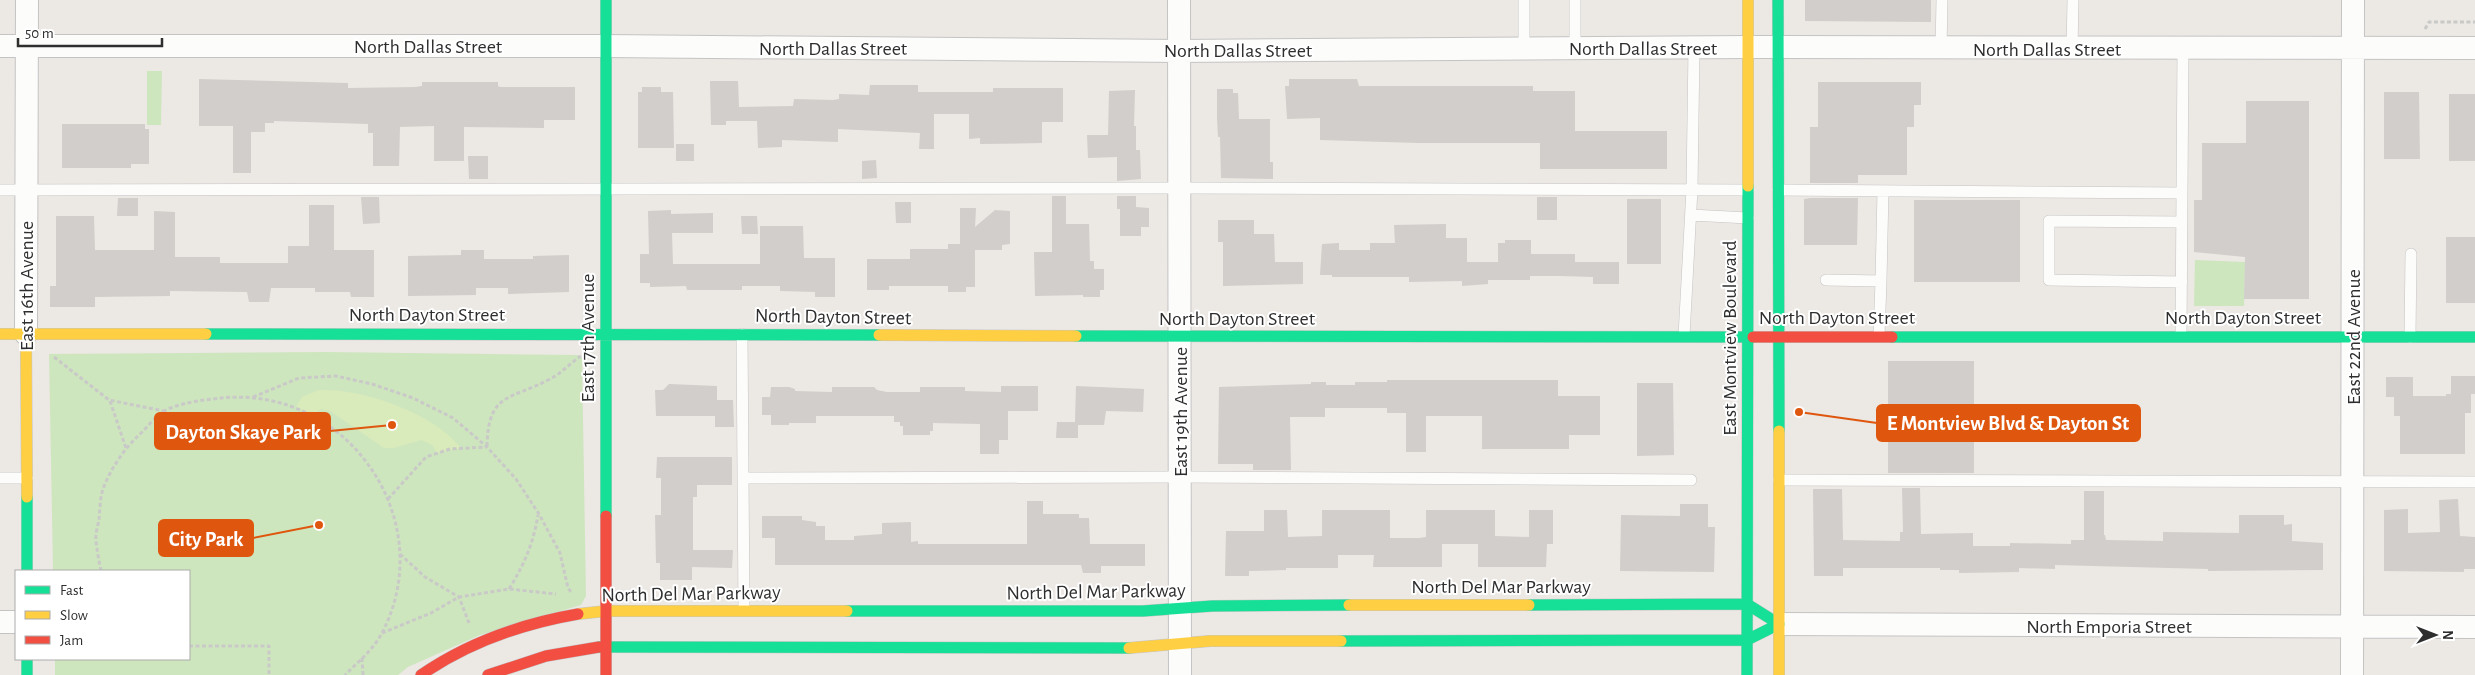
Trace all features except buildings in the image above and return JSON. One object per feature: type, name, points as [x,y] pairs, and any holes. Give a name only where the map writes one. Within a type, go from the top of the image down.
[{"type":"street","name":"East 16th Avenue","points":[[27,0],[27,570]]},
{"type":"street","name":"East 17th Avenue","points":[[606,0],[606,675]]},
{"type":"street","name":"East 19th Avenue","points":[[1179,0],[1180,675]]},
{"type":"street","name":"East Montview Boulevard","points":[[1747,675],[1748,0]]},
{"type":"street","points":[[1778,0],[1779,675]]},
{"type":"street","name":"East 22nd Avenue","points":[[2352,675],[2354,0]]},
{"type":"street","name":"North Dallas Street","points":[[0,46],[605,46],[1180,51],[1748,47],[1777,49],[2475,48]]},
{"type":"street","name":"North Dayton Street","points":[[0,334],[605,333],[1180,338],[1684,336],[2475,337]]},
{"type":"street","points":[[1747,604],[1779,624]]},
{"type":"street","name":"North Del Mar Parkway","points":[[421,675],[462,647],[532,624],[584,613],[744,610],[1143,612],[1212,606],[1747,604]]},
{"type":"street","points":[[0,622],[15,622]]},
{"type":"street","name":"North Emporia Street","points":[[1747,640],[1779,624],[2475,627]]},
{"type":"street","points":[[488,675],[544,654],[569,649],[606,646],[1146,648],[1210,641],[1747,640]]},
{"type":"street","points":[[27,660],[27,675]]},
{"type":"lane","points":[[1524,0],[1524,49]]},
{"type":"lane","points":[[1575,0],[1575,48]]},
{"type":"lane","points":[[1941,49],[1942,0]]},
{"type":"lane","points":[[2072,49],[2073,0]]},
{"type":"lane","points":[[1684,336],[1692,189],[1694,48]]},
{"type":"lane","points":[[2181,336],[2183,49]]},
{"type":"lane","points":[[0,190],[1180,188],[1748,190]]},
{"type":"lane","points":[[1778,190],[2182,193]]},
{"type":"lane","points":[[1879,336],[1883,191]]},
{"type":"lane","points":[[1691,216],[1748,218]]},
{"type":"lane","points":[[2182,222],[2049,221],[2049,280],[2182,282]]},
{"type":"lane","points":[[2410,337],[2411,254]]},
{"type":"lane","points":[[1826,280],[1880,281]]},
{"type":"lane","points":[[742,334],[745,478],[744,610]]},
{"type":"lane","points":[[745,478],[1180,477],[1691,480]]},
{"type":"lane","points":[[0,478],[27,478]]},
{"type":"lane","points":[[1779,480],[2475,482]]},
{"type":"path","points":[[2425,29],[2429,22],[2475,22]]},
{"type":"path","points":[[487,447],[489,420],[502,401],[564,371],[582,356],[582,333]]},
{"type":"path","points":[[54,357],[109,400],[165,411],[206,400],[252,397],[296,407],[331,427],[354,446],[369,464],[388,498],[399,534],[399,585],[382,633],[362,658],[344,675]]},
{"type":"path","points":[[252,397],[299,378],[336,376],[372,384],[413,398],[453,418],[487,447],[516,479],[560,553],[568,588],[573,594]]},
{"type":"path","points":[[109,400],[126,448]]},
{"type":"path","points":[[101,570],[96,539],[103,489],[126,448],[165,411]]},
{"type":"path","points":[[388,498],[426,457],[450,449],[487,447]]},
{"type":"path","points":[[509,589],[522,568],[533,543],[538,514]]},
{"type":"path","points":[[399,554],[425,576],[459,597],[476,642]]},
{"type":"path","points":[[382,633],[431,613],[459,597],[509,589],[552,592],[561,596]]},
{"type":"path","points":[[190,646],[269,646],[269,675]]},
{"type":"path","points":[[362,658],[363,675]]},
{"type":"green space","points":[[147,71],[162,71],[161,125],[147,125]]},
{"type":"green space","points":[[2195,260],[2245,262],[2244,306],[2194,306]]},
{"type":"green space","points":[[326,352],[578,355],[582,358],[586,596],[581,605],[480,635],[408,667],[398,675],[55,675],[55,660],[190,660],[190,570],[53,570],[49,354]]},
{"type":"green space","points":[[319,390],[356,393],[396,405],[433,424],[449,435],[461,448],[437,453],[432,445],[421,440],[394,448],[384,448],[330,411],[321,409],[313,415],[296,407],[302,397]]},
{"type":"traffic: fast","points":[[606,0],[606,516]]},
{"type":"traffic: fast","points":[[1778,0],[1779,431]]},
{"type":"traffic: fast","points":[[1747,675],[1748,186]]},
{"type":"traffic: fast","points":[[206,334],[879,335]]},
{"type":"traffic: fast","points":[[1076,336],[1753,337]]},
{"type":"traffic: fast","points":[[1892,337],[2475,337]]},
{"type":"traffic: fast","points":[[27,497],[27,570]]},
{"type":"traffic: fast","points":[[1529,605],[1747,604],[1779,624]]},
{"type":"traffic: fast","points":[[847,611],[1143,611],[1212,606],[1349,605]]},
{"type":"traffic: fast","points":[[1341,641],[1747,640],[1779,624]]},
{"type":"traffic: fast","points":[[599,647],[1129,648]]},
{"type":"traffic: fast","points":[[27,660],[27,675]]},
{"type":"traffic: slow","points":[[1748,0],[1748,186]]},
{"type":"traffic: slow","points":[[0,334],[206,334]]},
{"type":"traffic: slow","points":[[26,334],[27,497]]},
{"type":"traffic: slow","points":[[879,335],[1076,336]]},
{"type":"traffic: slow","points":[[1779,431],[1779,675]]},
{"type":"traffic: slow","points":[[1349,605],[1529,605]]},
{"type":"traffic: slow","points":[[578,614],[606,611],[847,611]]},
{"type":"traffic: slow","points":[[1129,648],[1210,641],[1341,641]]},
{"type":"traffic: jam","points":[[1753,337],[1892,337]]},
{"type":"traffic: jam","points":[[606,516],[606,675]]},
{"type":"traffic: jam","points":[[421,675],[458,653],[496,636],[536,623],[578,614]]},
{"type":"traffic: jam","points":[[488,675],[546,656],[599,647]]},
{"type":"place","name":"E Montview Blvd & Dayton St","points":[[1799,412]]},
{"type":"place","name":"Dayton Skaye Park","points":[[392,425]]},
{"type":"place","name":"City Park","points":[[319,525]]}]
